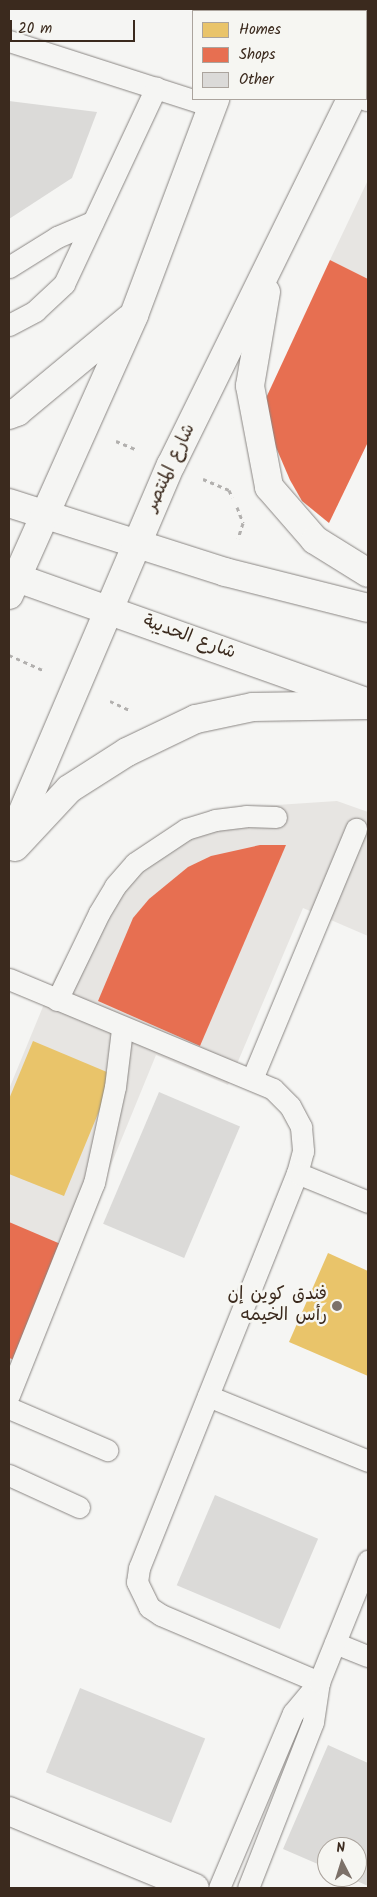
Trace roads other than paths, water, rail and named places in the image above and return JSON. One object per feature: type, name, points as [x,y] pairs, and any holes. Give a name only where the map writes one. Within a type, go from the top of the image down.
[{"type":"main road","name":"شارع المنتصر","points":[[9,844],[171,465],[350,100]]},
{"type":"main road","points":[[11,583],[45,515],[134,315],[213,102]]},
{"type":"main road","points":[[272,261],[250,386],[269,487],[315,540],[368,573]]},
{"type":"main road","points":[[9,415],[17,412],[134,315]]},
{"type":"main road","points":[[9,503],[225,572],[368,608]]},
{"type":"main road","name":"شارع الحديبة","points":[[11,583],[109,609],[368,704]]},
{"type":"main road","points":[[9,854],[68,789],[127,752],[196,719],[253,707],[368,704]]},
{"type":"main road","points":[[9,1811],[195,1888]]},
{"type":"lane","points":[[9,40],[156,88],[192,97]]},
{"type":"lane","points":[[9,325],[35,311],[64,284],[156,88]]},
{"type":"lane","points":[[9,268],[57,237],[93,222]]},
{"type":"lane","points":[[57,1000],[99,913],[115,886],[135,863],[186,829],[215,820],[246,816],[276,817]]},
{"type":"lane","points":[[252,1079],[356,829]]},
{"type":"lane","points":[[9,979],[122,1029],[274,1089],[290,1106],[301,1127],[303,1151],[297,1173],[139,1568],[137,1582],[141,1596],[149,1608],[161,1616],[319,1682]]},
{"type":"lane","points":[[9,1395],[94,1183],[112,1106],[122,1029]]},
{"type":"lane","points":[[297,1173],[368,1202]]},
{"type":"lane","points":[[208,1396],[368,1461]]},
{"type":"lane","points":[[9,1408],[107,1450]]},
{"type":"lane","points":[[9,1475],[79,1506]]},
{"type":"lane","points":[[248,1888],[313,1722],[319,1682],[368,1561]]},
{"type":"lane","points":[[335,1643],[368,1656]]},
{"type":"lane","points":[[220,1888],[290,1719],[301,1702],[319,1682]]},
{"type":"place","name":"فندق كوين إن رأس الخيمه","points":[[337,1306]]}]
